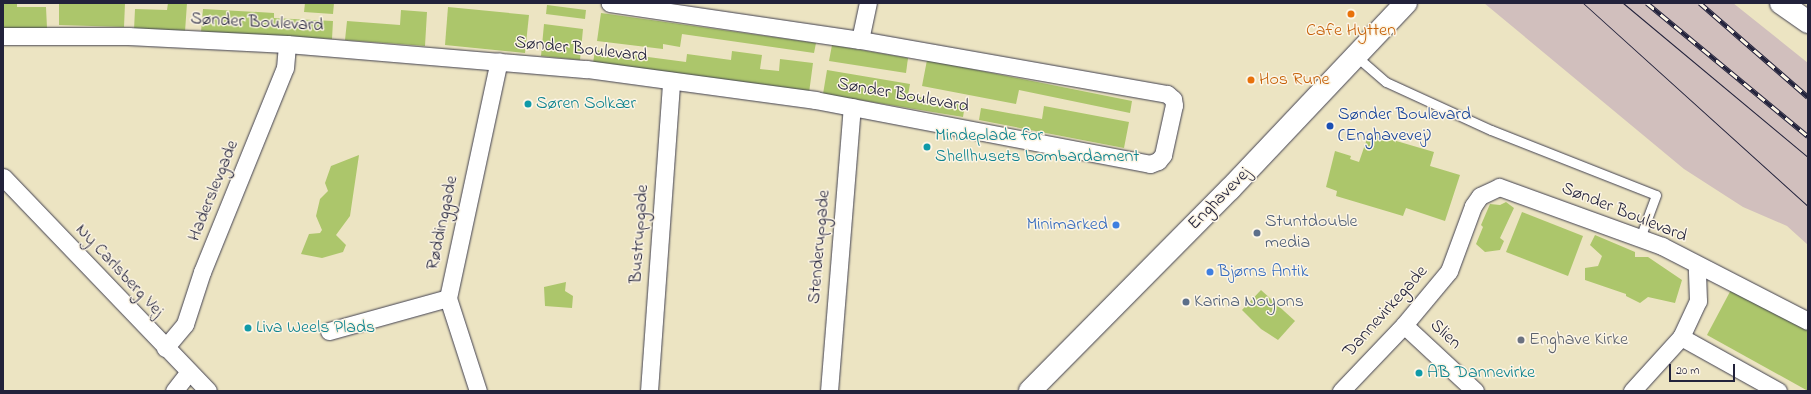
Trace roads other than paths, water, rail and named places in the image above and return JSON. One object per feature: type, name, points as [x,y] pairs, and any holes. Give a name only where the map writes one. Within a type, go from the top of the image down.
[{"type":"street","name":"Sønder Boulevard","points":[[3,36],[128,36],[287,44],[499,61],[671,81],[852,107],[1150,164],[1158,161],[1163,155],[1174,105],[1173,99],[1167,94],[860,40],[610,3]]},
{"type":"street","points":[[860,40],[868,3]]},
{"type":"street","name":"Enghavevej","points":[[1030,391],[1235,184],[1357,57],[1406,3]]},
{"type":"street","points":[[1781,3],[1808,22]]},
{"type":"street","name":"Haderslevgade","points":[[165,348],[185,324],[202,272],[285,68],[287,44]]},
{"type":"street","name":"Røddinggade","points":[[478,391],[448,298],[499,61]]},
{"type":"street","name":"Bustrupgade","points":[[649,391],[671,81]]},
{"type":"street","name":"Stenderupgade","points":[[829,391],[852,107]]},
{"type":"street","name":"Ny Carlsberg Vej","points":[[3,177],[165,348],[208,391]]},
{"type":"street","name":"Sønder Boulevard","points":[[1457,256],[1473,206],[1480,196],[1499,187],[1662,246],[1808,321]]},
{"type":"street","name":"Dannevirkegade","points":[[1341,391],[1404,325],[1449,271],[1457,256]]},
{"type":"street","points":[[1632,391],[1681,337],[1698,301],[1697,265]]},
{"type":"street","points":[[329,331],[448,298]]},
{"type":"street","name":"Slien","points":[[1404,325],[1475,391]]},
{"type":"street","points":[[1681,337],[1778,391]]},
{"type":"street","points":[[174,391],[189,372]]},
{"type":"lane","points":[[1357,57],[1386,82],[1491,130],[1656,195],[1640,238]]},
{"type":"tram line","points":[[1583,3],[1808,206]]},
{"type":"tram line","points":[[1623,3],[1808,157]]},
{"type":"railway","points":[[1647,3],[1808,136]]},
{"type":"railway","points":[[1700,3],[1808,97]]},
{"type":"place","name":"Cafe Hytten","points":[[1351,14]]},
{"type":"place","name":"Hos Rune","points":[[1251,80]]},
{"type":"place","name":"Søren Solkær","points":[[528,104]]},
{"type":"place","name":"Sønder Boulevard (Enghavevej)","points":[[1330,126]]},
{"type":"place","name":"Mindeplade for Shellhusets bombardament","points":[[927,147]]},
{"type":"place","name":"Minimarked","points":[[1116,225]]},
{"type":"place","name":"Stuntdouble media","points":[[1257,233]]},
{"type":"place","name":"Bjørns Antik","points":[[1210,272]]},
{"type":"place","name":"Karina Noyons","points":[[1186,302]]},
{"type":"place","name":"Liva Weels Plads","points":[[248,328]]},
{"type":"place","name":"Enghave Kirke","points":[[1521,340]]},
{"type":"place","name":"AB Dannevirke","points":[[1419,373]]}]
